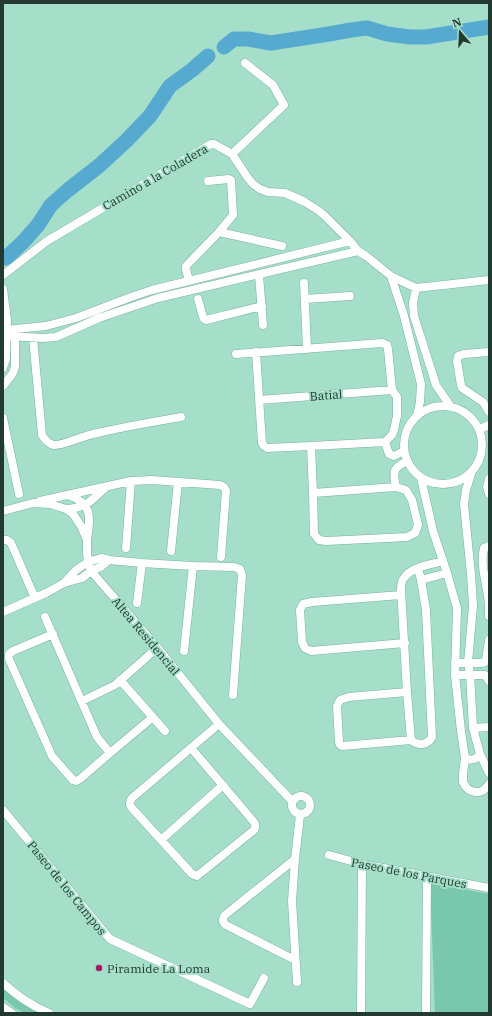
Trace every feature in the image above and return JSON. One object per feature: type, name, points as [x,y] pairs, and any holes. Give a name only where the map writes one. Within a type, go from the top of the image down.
[{"type":"street","points":[[232,154],[284,105],[274,85],[245,63]]},
{"type":"street","name":"Camino a la Coladera","points":[[3,275],[47,240],[211,144],[214,144],[232,154],[248,178],[257,187],[268,192],[286,194],[305,202],[325,216],[358,251],[391,276],[416,288]]},
{"type":"street","points":[[189,281],[186,266],[219,232],[233,215],[231,180],[208,181]]},
{"type":"street","points":[[219,232],[282,246]]},
{"type":"street","points":[[15,333],[33,338],[56,336],[138,294],[350,241]]},
{"type":"street","points":[[7,333],[15,333],[46,326],[358,251]]},
{"type":"street","points":[[263,325],[262,306],[264,263]]},
{"type":"street","points":[[391,276],[404,316],[421,384],[420,402],[417,416]]},
{"type":"street","points":[[451,407],[436,385],[414,316],[413,303],[416,288],[489,280]]},
{"type":"street","points":[[304,283],[307,349]]},
{"type":"street","points":[[3,293],[7,320],[6,359],[3,368]]},
{"type":"street","points":[[305,299],[350,296]]},
{"type":"street","points":[[198,299],[203,317],[206,320],[262,306]]},
{"type":"street","points":[[3,386],[13,373],[15,367],[15,333],[7,320]]},
{"type":"street","points":[[33,338],[42,435],[48,443],[53,445],[59,444],[92,434],[181,416]]},
{"type":"street","points":[[236,354],[256,352],[382,343],[387,345],[392,390],[397,397],[397,416],[392,435],[385,442],[267,448],[262,443],[256,352]]},
{"type":"street","points":[[489,352],[464,354],[458,356],[457,361],[462,388],[486,402],[489,412]]},
{"type":"street","name":"Batial","points":[[259,400],[392,390]]},
{"type":"street","points":[[484,434],[471,417],[465,412],[451,407],[436,407],[423,412],[412,421],[404,440],[404,451],[407,462],[421,478],[434,484],[448,484],[462,480],[471,474],[481,459],[484,434],[489,425]]},
{"type":"street","points":[[3,418],[5,434],[19,494]]},
{"type":"street","points":[[385,442],[389,454],[394,456],[404,451]]},
{"type":"street","points":[[311,446],[314,534],[319,540],[326,542],[407,537],[415,533],[418,525],[412,500],[406,490],[396,486],[313,493]]},
{"type":"street","points":[[396,486],[394,471],[396,468],[407,462]]},
{"type":"street","points":[[471,474],[466,490],[464,504],[473,606],[468,662],[473,728],[480,754],[489,773]]},
{"type":"street","points":[[421,478],[432,526],[457,608],[455,675],[465,758],[462,777],[466,787],[475,792],[484,790],[489,784]]},
{"type":"street","points":[[489,479],[487,487],[489,494]]},
{"type":"street","points":[[3,511],[131,481],[152,480],[220,485],[224,487],[226,491],[221,557]]},
{"type":"street","points":[[126,548],[131,481]]},
{"type":"street","points":[[171,552],[178,482]]},
{"type":"street","points":[[33,503],[50,504],[66,509],[76,508],[85,505],[107,486]]},
{"type":"street","points":[[67,495],[79,499],[85,505],[89,515],[90,524],[87,540]]},
{"type":"street","name":"Altea Residencial","points":[[66,509],[78,520],[87,540],[88,562],[91,571],[157,647],[220,724],[292,801]]},
{"type":"street","points":[[3,540],[7,540],[11,543],[35,598]]},
{"type":"street","points":[[489,546],[484,548],[482,553],[484,582],[488,596],[489,616]]},
{"type":"street","points":[[3,612],[46,594],[64,583],[76,570],[88,562],[101,558],[142,563],[234,567],[240,569],[242,575],[233,695]]},
{"type":"street","points":[[64,583],[82,578],[109,560]]},
{"type":"street","points":[[418,568],[426,610],[432,737],[430,741],[424,744],[416,744],[412,740],[407,692],[401,595],[402,582],[408,574],[418,568],[443,561]]},
{"type":"street","points":[[137,603],[142,563]]},
{"type":"street","points":[[184,651],[194,566]]},
{"type":"street","points":[[421,580],[447,573]]},
{"type":"street","points":[[401,595],[303,604],[300,610],[302,642],[305,648],[311,650],[405,643]]},
{"type":"street","points":[[46,617],[98,737],[110,753]]},
{"type":"street","points":[[53,634],[12,651],[9,654],[9,659],[52,756],[73,780],[76,781],[80,779],[153,717]]},
{"type":"street","points":[[455,663],[485,662],[489,640]]},
{"type":"street","points":[[82,701],[115,684],[157,647]]},
{"type":"street","points":[[455,675],[485,675],[489,681]]},
{"type":"street","points":[[120,680],[165,731]]},
{"type":"street","points":[[407,692],[349,697],[340,700],[337,706],[338,742],[342,746],[412,740]]},
{"type":"street","points":[[191,748],[256,824],[254,830],[197,876],[192,874],[129,804],[130,801],[191,748],[220,724]]},
{"type":"street","points":[[473,728],[489,727]]},
{"type":"street","points":[[465,758],[475,760],[480,754]]},
{"type":"street","points":[[161,840],[223,785]]},
{"type":"street","points":[[298,797],[307,797],[311,803],[311,807],[306,813],[300,814],[297,814],[294,811],[292,801],[298,797]]},
{"type":"street","name":"Paseo de los Campos","points":[[3,810],[110,939],[250,1004]]},
{"type":"street","points":[[296,982],[292,901],[300,814]]},
{"type":"street","name":"Paseo de los Parques","points":[[329,855],[362,864],[489,888]]},
{"type":"street","points":[[295,859],[225,915],[223,919],[223,923],[226,925],[295,960]]},
{"type":"street","points":[[362,864],[362,1013]]},
{"type":"street","points":[[426,1013],[427,877]]},
{"type":"street","points":[[251,1013],[250,1004],[264,978]]},
{"type":"street","points":[[3,983],[19,996],[49,1013]]},
{"type":"street","points":[[3,1007],[12,1013]]},
{"type":"green space","points":[[430,883],[489,894],[489,1013],[435,1013]]},
{"type":"green space","points":[[3,987],[19,1001],[41,1013],[24,1013],[15,1008],[3,998]]},
{"type":"waterway","points":[[224,47],[234,39],[248,39],[271,43],[367,28],[387,34],[410,37],[426,37],[489,27]]},
{"type":"waterway","points":[[6,258],[38,225],[51,205],[100,165],[127,140],[150,116],[170,86],[208,56]]},
{"type":"place","name":"Piramide La Loma","points":[[99,968]]}]
